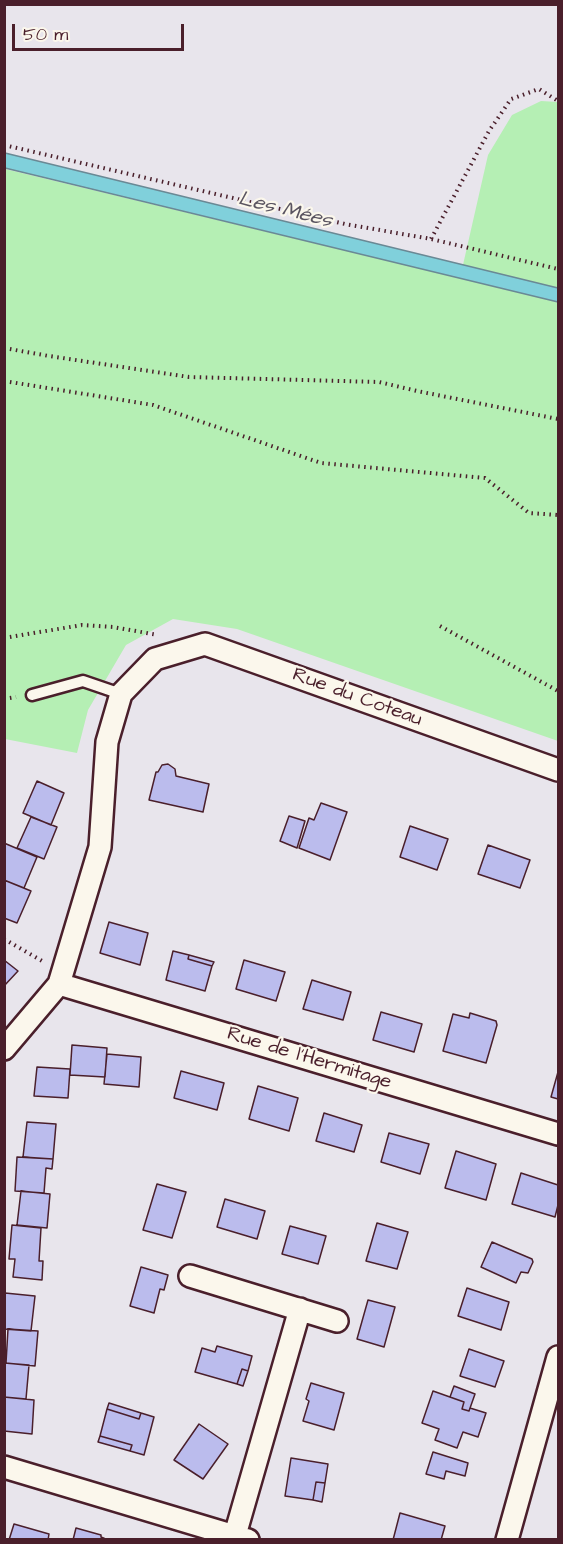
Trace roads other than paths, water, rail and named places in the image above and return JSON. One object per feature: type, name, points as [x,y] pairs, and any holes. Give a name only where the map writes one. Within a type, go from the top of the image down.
[{"type":"street","name":"Rue du Coteau","points":[[121,694],[155,659],[205,644],[558,770]]},
{"type":"street","points":[[4,1049],[61,979],[100,847],[106,742],[121,694]]},
{"type":"street","name":"Rue de l'Hermitage","points":[[61,979],[558,1134]]},
{"type":"street","points":[[190,1276],[337,1321]]},
{"type":"street","points":[[4,1467],[242,1537],[300,1310]]},
{"type":"street","points":[[507,1539],[555,1381],[558,1357]]},
{"type":"lane","points":[[32,695],[83,681],[121,694]]},
{"type":"water","points":[[5,153],[558,288],[558,302],[5,168]]},
{"type":"water label","name":"Les Mées","points":[[285,211]]}]
